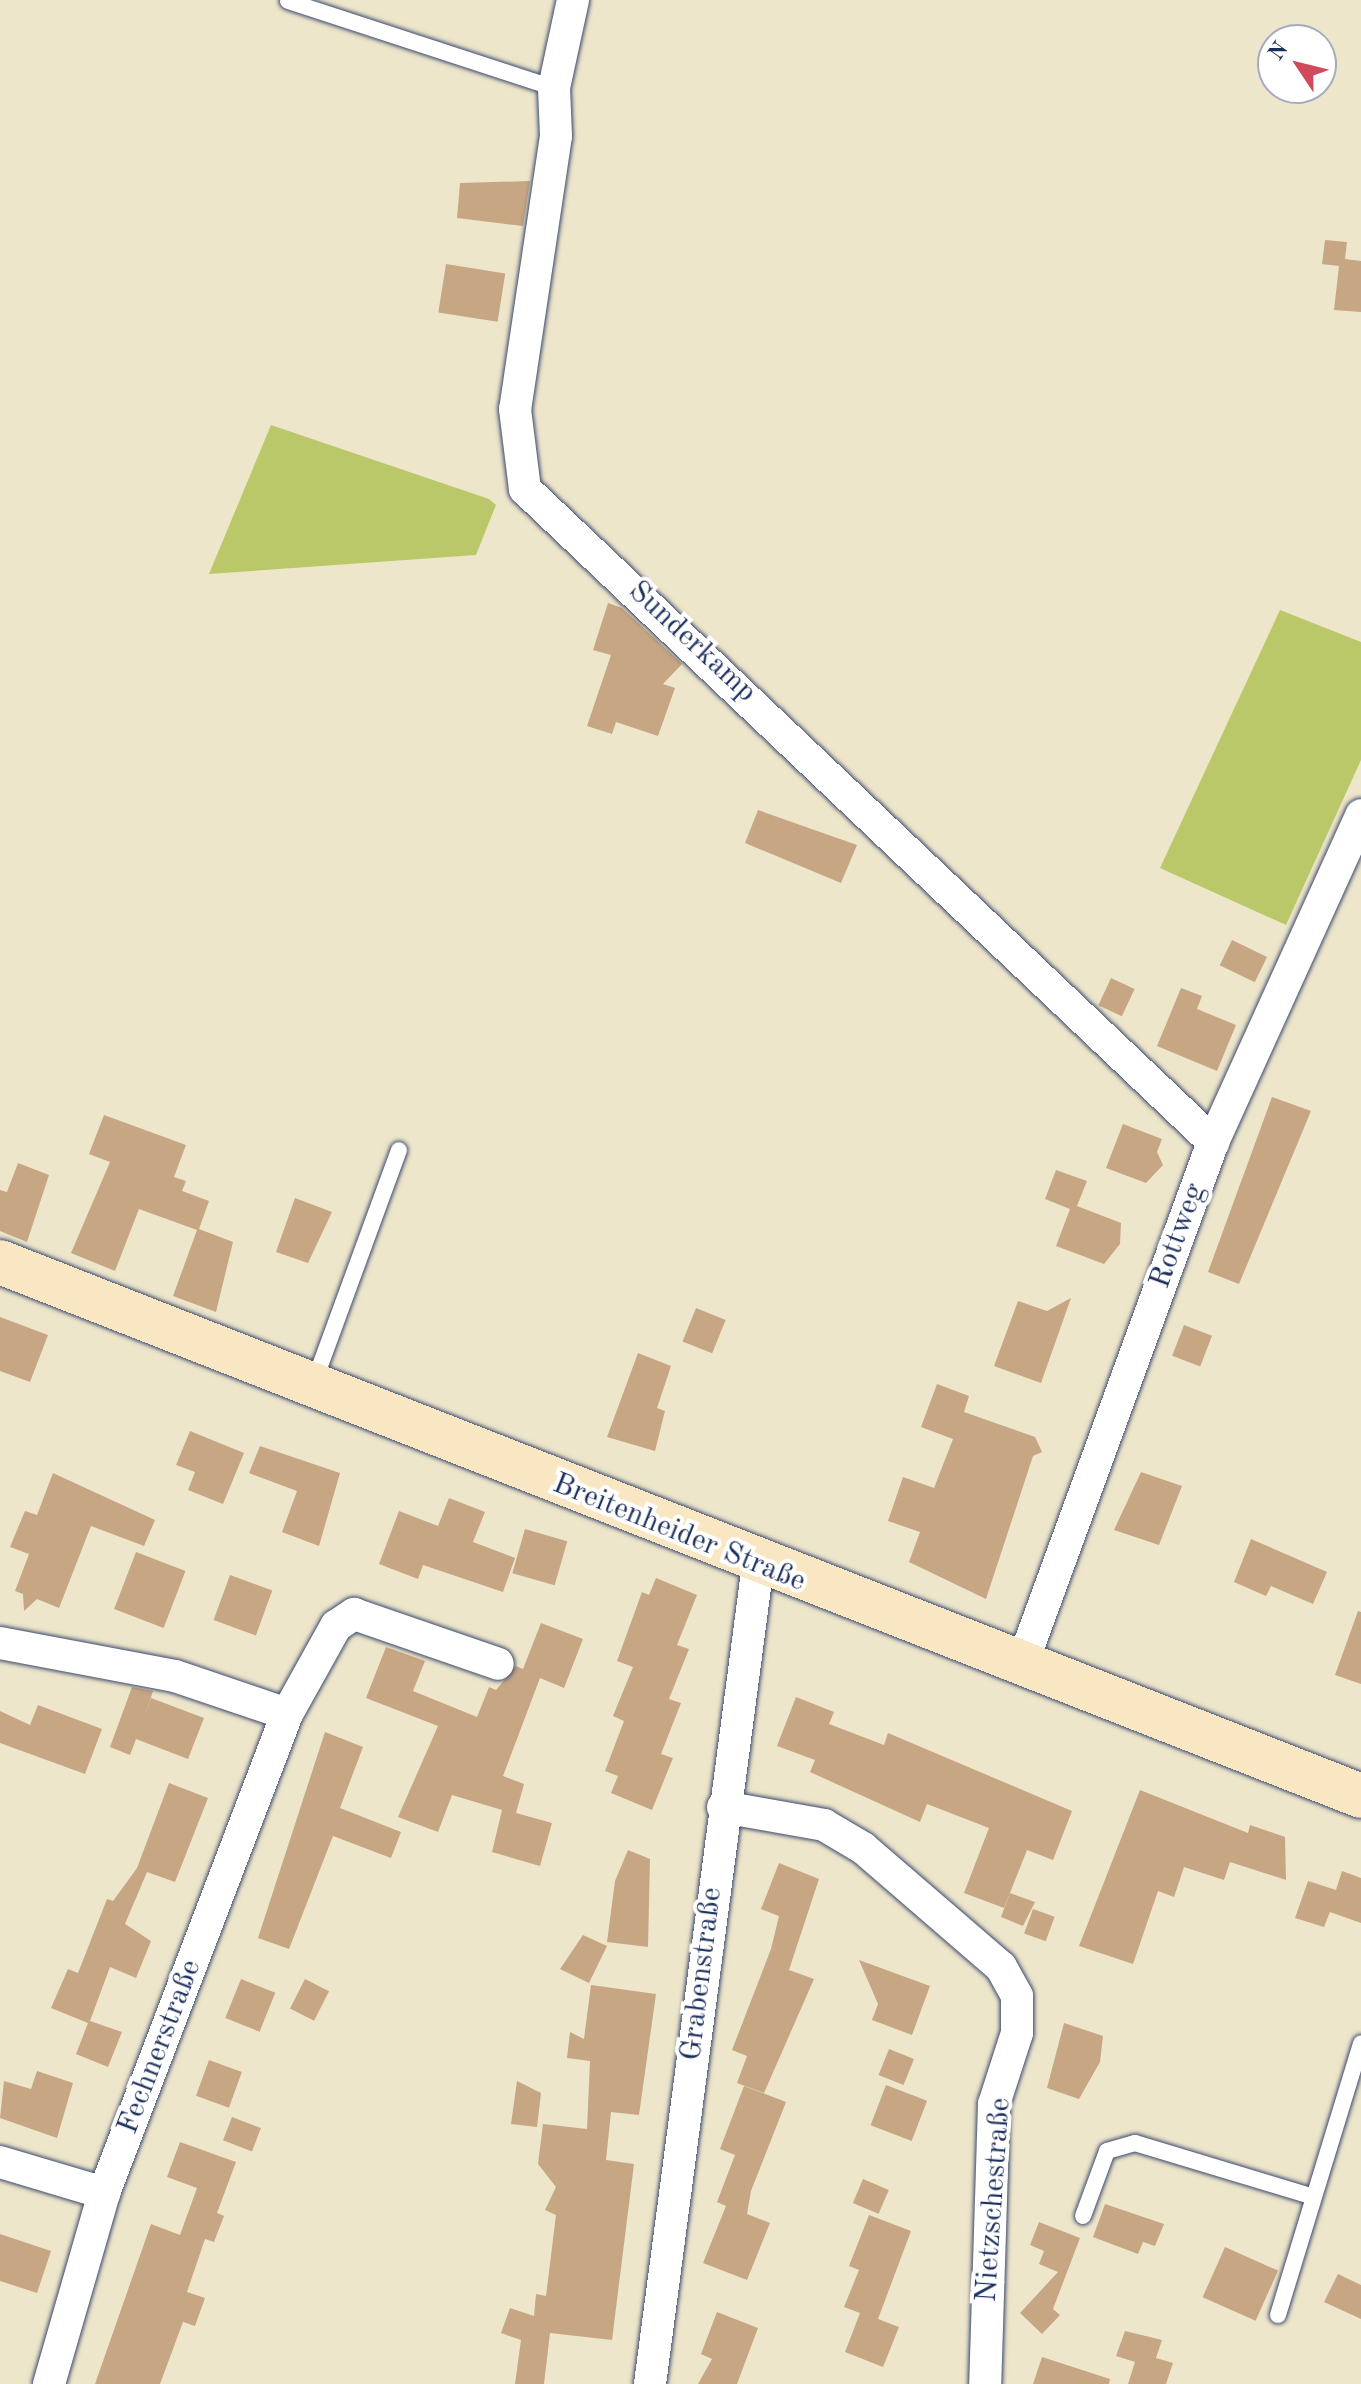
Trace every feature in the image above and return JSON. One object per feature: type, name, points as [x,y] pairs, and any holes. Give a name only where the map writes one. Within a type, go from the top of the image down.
[{"type":"street","name":"Sunderkamp","points":[[573,0],[554,88],[556,136],[515,409],[525,489],[1213,1142]]},
{"type":"street","name":"Rottweg","points":[[1021,1667],[1213,1142],[1361,815]]},
{"type":"street","name":"Breitenheider Straße","points":[[0,1262],[758,1565],[1361,1796]]},
{"type":"street","name":"Grabenstraße","points":[[650,2384],[723,1807],[758,1565]]},
{"type":"street","name":"Fechnerstraße","points":[[49,2384],[104,2193],[287,1714],[336,1626],[354,1614],[498,1664]]},
{"type":"street","points":[[0,1643],[175,1676],[287,1714]]},
{"type":"street","name":"Nietzschestraße","points":[[723,1807],[824,1825],[863,1848],[1001,1967],[1017,1996],[1017,2033],[994,2104],[985,2384]]},
{"type":"street","points":[[0,2162],[104,2193]]},
{"type":"lane","points":[[288,1],[554,88]]},
{"type":"lane","points":[[312,1386],[399,1150]]},
{"type":"lane","points":[[1278,2315],[1310,2196],[1361,2043]]},
{"type":"lane","points":[[1083,2216],[1107,2151],[1135,2143],[1310,2196]]},
{"type":"green space","points":[[271,425],[489,499],[496,505],[476,555],[209,574]]},
{"type":"green space","points":[[1280,610],[1361,642],[1361,760],[1286,925],[1160,868]]},
{"type":"building","points":[[530,181],[523,226],[457,218],[460,183]]},
{"type":"building","points":[[1325,240],[1347,242],[1345,259],[1361,261],[1361,312],[1334,310],[1339,266],[1322,264]]},
{"type":"building","points":[[446,264],[505,273],[498,322],[438,312]]},
{"type":"building","points":[[608,603],[622,608],[682,664],[663,684],[675,688],[658,736],[616,722],[612,734],[587,726],[611,655],[593,650]]},
{"type":"building","points":[[758,810],[857,845],[841,883],[745,843]]},
{"type":"building","points":[[1232,940],[1267,957],[1255,982],[1220,965]]},
{"type":"building","points":[[1111,978],[1135,989],[1122,1016],[1098,1005]]},
{"type":"building","points":[[1181,988],[1202,996],[1197,1009],[1236,1025],[1217,1071],[1157,1046]]},
{"type":"building","points":[[1272,1097],[1311,1111],[1239,1284],[1208,1272]]},
{"type":"building","points":[[104,1115],[186,1145],[174,1177],[186,1181],[182,1191],[209,1201],[199,1229],[233,1242],[216,1312],[173,1296],[197,1230],[139,1209],[115,1271],[71,1253],[110,1162],[89,1154]]},
{"type":"building","points":[[1123,1124],[1162,1139],[1157,1152],[1163,1165],[1146,1183],[1106,1168]]},
{"type":"building","points":[[18,1163],[49,1175],[27,1242],[0,1231],[0,1190],[7,1192]]},
{"type":"building","points":[[1056,1170],[1087,1181],[1077,1206],[1121,1223],[1120,1244],[1104,1264],[1056,1246],[1070,1209],[1045,1199]]},
{"type":"building","points":[[295,1198],[332,1212],[308,1263],[276,1252]]},
{"type":"building","points":[[1071,1298],[1041,1383],[994,1366],[1018,1301],[1047,1311]]},
{"type":"building","points":[[696,1308],[726,1320],[712,1353],[683,1341]]},
{"type":"building","points":[[0,1317],[48,1335],[30,1382],[0,1371]]},
{"type":"building","points":[[1184,1325],[1212,1336],[1200,1367],[1172,1356]]},
{"type":"building","points":[[638,1353],[671,1366],[657,1408],[665,1411],[655,1451],[607,1437]]},
{"type":"building","points":[[937,1384],[969,1396],[964,1412],[1035,1437],[1042,1452],[1033,1456],[986,1599],[909,1562],[920,1532],[888,1521],[903,1477],[934,1488],[953,1439],[921,1427]]},
{"type":"building","points":[[190,1431],[244,1453],[223,1504],[188,1490],[195,1472],[176,1465]]},
{"type":"building","points":[[260,1446],[340,1473],[319,1546],[282,1532],[297,1491],[249,1473]]},
{"type":"building","points":[[1141,1472],[1182,1486],[1159,1545],[1114,1530]]},
{"type":"building","points":[[53,1473],[155,1520],[144,1546],[91,1526],[59,1608],[37,1599],[24,1611],[23,1594],[15,1591],[29,1554],[10,1547],[25,1511],[37,1515]]},
{"type":"building","points":[[449,1498],[485,1512],[473,1542],[515,1558],[503,1592],[423,1565],[418,1579],[379,1564],[399,1511],[438,1526]]},
{"type":"building","points":[[525,1529],[567,1541],[555,1585],[512,1573]]},
{"type":"building","points":[[1251,1539],[1327,1572],[1313,1604],[1271,1586],[1266,1596],[1234,1582]]},
{"type":"building","points":[[136,1552],[185,1571],[164,1628],[114,1609]]},
{"type":"building","points":[[230,1575],[272,1590],[256,1635],[214,1620]]},
{"type":"building","points":[[656,1578],[697,1595],[677,1645],[689,1649],[669,1699],[681,1703],[661,1754],[673,1758],[652,1810],[611,1793],[618,1776],[605,1771],[624,1721],[613,1716],[633,1667],[617,1661],[642,1592],[649,1595]]},
{"type":"building","points":[[1358,1611],[1361,1612],[1361,1684],[1335,1675]]},
{"type":"building","points":[[541,1623],[583,1639],[564,1688],[540,1678],[503,1776],[524,1784],[516,1813],[552,1823],[540,1866],[492,1852],[502,1810],[452,1795],[438,1832],[398,1817],[438,1726],[366,1698],[386,1647],[425,1661],[413,1691],[477,1717],[489,1687],[496,1690],[516,1666],[523,1669]]},
{"type":"building","points":[[132,1687],[153,1691],[144,1718],[151,1698],[204,1718],[188,1759],[136,1739],[130,1755],[110,1747]]},
{"type":"building","points":[[796,1697],[834,1712],[829,1724],[884,1745],[888,1733],[1072,1811],[1053,1860],[1027,1850],[1004,1908],[964,1893],[989,1828],[927,1804],[920,1822],[810,1772],[815,1760],[777,1746]]},
{"type":"building","points":[[38,1705],[102,1729],[85,1774],[0,1743],[0,1711],[30,1725]]},
{"type":"building","points":[[325,1732],[363,1747],[340,1808],[401,1832],[391,1858],[333,1836],[289,1949],[258,1938]]},
{"type":"building","points":[[169,1783],[208,1798],[175,1882],[147,1872],[125,1924],[151,1941],[136,1978],[110,1967],[90,2021],[122,2032],[108,2067],[76,2054],[88,2023],[51,2008],[68,1969],[78,1973],[107,1899],[113,1901],[137,1868]]},
{"type":"building","points":[[1140,1790],[1248,1833],[1250,1825],[1285,1837],[1286,1880],[1230,1862],[1224,1880],[1184,1867],[1174,1897],[1158,1891],[1133,1964],[1079,1946]]},
{"type":"building","points":[[628,1850],[650,1859],[648,1947],[607,1942],[615,1881]]},
{"type":"building","points":[[779,1863],[819,1879],[789,1970],[814,1979],[764,2093],[737,2083],[747,2056],[732,2050],[771,1949],[779,1916],[761,1909]]},
{"type":"building","points":[[1342,1871],[1361,1878],[1361,1923],[1330,1912],[1324,1927],[1295,1918],[1308,1881],[1336,1890]]},
{"type":"building","points":[[1010,1893],[1035,1902],[1023,1926],[1001,1917]]},
{"type":"building","points":[[1033,1909],[1055,1917],[1046,1941],[1024,1933]]},
{"type":"building","points":[[583,1935],[607,1946],[589,1983],[560,1969]]},
{"type":"building","points":[[859,1960],[930,1986],[912,2035],[872,2020],[878,2004]]},
{"type":"building","points":[[241,1979],[275,1993],[260,2032],[225,2018]]},
{"type":"building","points":[[305,1979],[329,1991],[314,2021],[290,2008]]},
{"type":"building","points":[[591,1985],[656,1994],[639,2115],[611,2112],[606,2160],[634,2164],[612,2340],[550,2333],[544,2384],[515,2384],[521,2340],[501,2333],[510,2308],[534,2316],[536,2294],[546,2296],[556,2215],[545,2210],[556,2187],[538,2164],[543,2124],[587,2129],[590,2061],[567,2058],[570,2032],[584,2039]]},
{"type":"building","points":[[1064,2023],[1103,2036],[1100,2062],[1079,2099],[1047,2088]]},
{"type":"building","points":[[889,2049],[914,2059],[904,2085],[879,2075]]},
{"type":"building","points":[[209,2060],[242,2072],[229,2108],[196,2096]]},
{"type":"building","points":[[37,2071],[73,2083],[57,2138],[0,2118],[4,2081],[31,2089]]},
{"type":"building","points":[[517,2081],[541,2093],[537,2127],[511,2124]]},
{"type":"building","points":[[886,2085],[927,2101],[912,2141],[871,2125]]},
{"type":"building","points":[[744,2086],[786,2102],[751,2191],[747,2214],[770,2223],[747,2280],[703,2263],[726,2206],[717,2202],[735,2155],[720,2149]]},
{"type":"building","points":[[232,2117],[261,2128],[252,2151],[223,2140]]},
{"type":"building","points":[[180,2142],[236,2162],[217,2213],[224,2216],[214,2242],[205,2239],[187,2292],[205,2298],[195,2326],[183,2322],[160,2384],[95,2384],[151,2224],[180,2235],[197,2188],[167,2177]]},
{"type":"building","points":[[863,2179],[889,2190],[879,2214],[853,2203]]},
{"type":"building","points":[[1105,2204],[1164,2224],[1155,2246],[1143,2242],[1138,2254],[1093,2237]]},
{"type":"building","points":[[869,2215],[911,2231],[878,2319],[899,2327],[883,2367],[845,2352],[860,2313],[844,2307],[859,2270],[849,2266]]},
{"type":"building","points":[[1039,2222],[1080,2238],[1053,2309],[1060,2315],[1042,2334],[1020,2313],[1058,2272],[1039,2264],[1044,2251],[1030,2245]]},
{"type":"building","points":[[0,2234],[51,2251],[37,2293],[0,2281]]},
{"type":"building","points":[[1225,2247],[1278,2271],[1256,2321],[1203,2297]]},
{"type":"building","points":[[1338,2274],[1361,2285],[1361,2319],[1324,2302]]},
{"type":"building","points":[[717,2312],[758,2328],[737,2384],[698,2384],[712,2359],[701,2354]]},
{"type":"building","points":[[1125,2331],[1162,2340],[1156,2358],[1173,2363],[1166,2384],[1128,2384],[1135,2362],[1116,2356]]},
{"type":"building","points":[[1042,2357],[1110,2379],[1109,2384],[1033,2384]]}]
